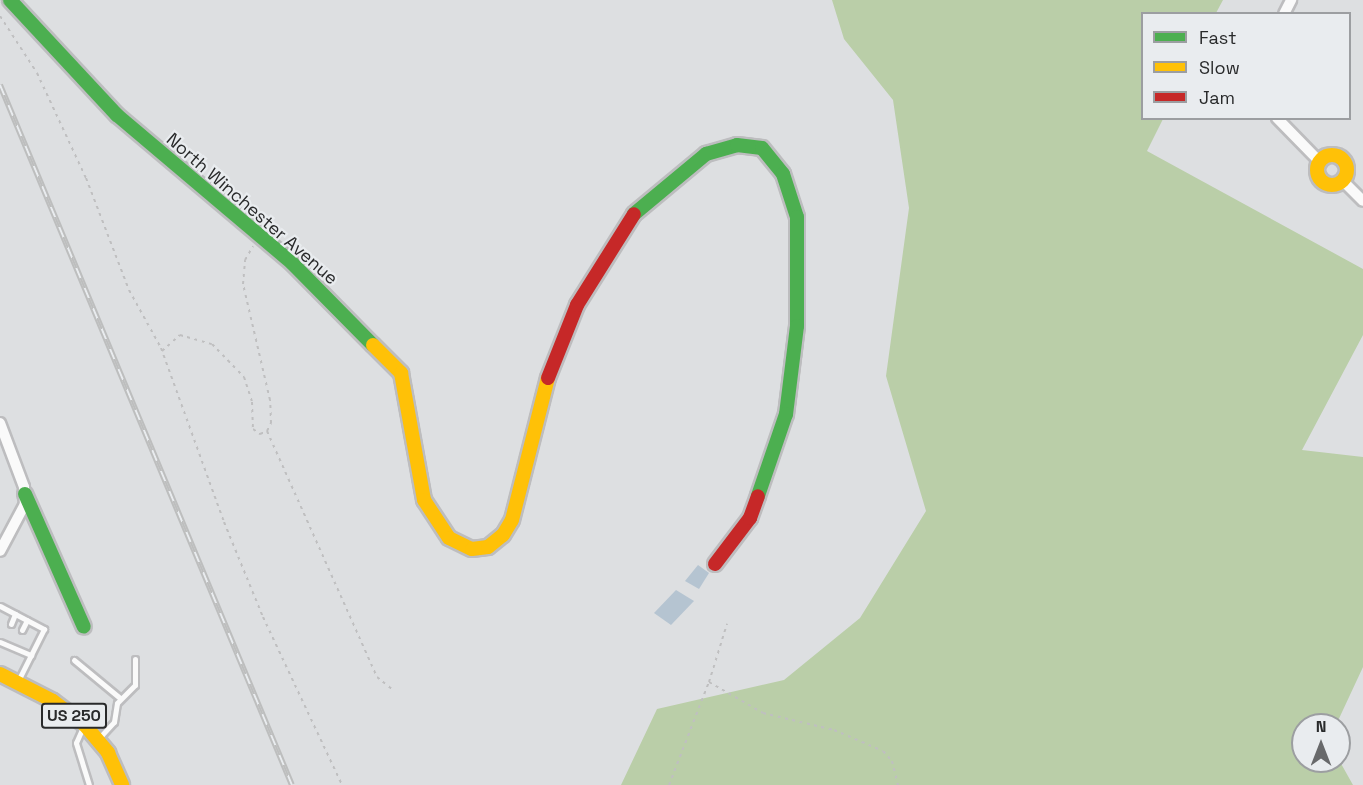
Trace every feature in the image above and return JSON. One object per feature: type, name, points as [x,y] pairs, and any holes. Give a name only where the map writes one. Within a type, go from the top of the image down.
[{"type":"street","name":"North Winchester Avenue","points":[[10,0],[117,115],[260,235],[401,373],[417,478],[424,500],[449,538],[471,549],[488,546],[503,535],[512,520],[537,410],[577,305],[637,210],[706,154],[737,145],[762,148],[783,174],[797,216],[797,326],[786,414],[772,456],[750,518],[715,564]]},
{"type":"street","points":[[1279,120],[1320,162]]},
{"type":"street","points":[[1331,155],[1342,159],[1347,169],[1343,181],[1333,185],[1322,181],[1317,169],[1320,162],[1331,155]]},
{"type":"street","points":[[1343,181],[1363,201]]},
{"type":"street","points":[[0,423],[25,494],[84,627]]},
{"type":"street","points":[[0,550],[23,514],[25,494]]},
{"type":"street","name":"US 250","points":[[0,674],[53,701],[84,724],[98,740],[122,785]]},
{"type":"lane","points":[[0,615],[2,607],[44,629],[17,683]]},
{"type":"lane","points":[[10,624],[15,614]]},
{"type":"lane","points":[[22,630],[27,620]]},
{"type":"lane","points":[[6,635],[1,642],[31,656]]},
{"type":"lane","points":[[14,648],[17,641]]},
{"type":"lane","points":[[98,740],[114,722],[120,698],[135,684],[135,659]]},
{"type":"lane","points":[[74,660],[120,698]]},
{"type":"lane","points":[[84,724],[76,743],[89,785]]},
{"type":"path","points":[[0,16],[53,106],[103,217],[125,281],[162,351],[254,596],[342,785]]},
{"type":"path","points":[[162,351],[180,335],[212,344],[244,377],[252,402],[253,429],[260,434],[267,431],[271,423],[270,400],[242,269],[260,235]]},
{"type":"path","points":[[267,431],[377,677],[393,690]]},
{"type":"path","points":[[669,785],[710,682],[727,624]]},
{"type":"path","points":[[710,682],[764,713],[834,730],[883,752],[892,761],[898,785]]},
{"type":"green space","points":[[832,0],[1223,0],[1217,12],[1141,12],[1141,120],[1162,120],[1147,151],[1363,269],[1363,335],[1302,450],[1363,457],[1363,667],[1342,713],[1291,713],[1291,773],[1346,773],[1353,785],[621,785],[657,709],[784,680],[860,618],[926,511],[886,376],[909,208],[893,100],[844,39]]},
{"type":"building","points":[[698,565],[709,573],[699,589],[685,581]]},
{"type":"building","points":[[676,590],[694,601],[671,625],[654,613]]},
{"type":"railway","points":[[0,85],[292,785]]},
{"type":"traffic: fast","points":[[10,0],[117,115],[292,263],[373,345]]},
{"type":"traffic: fast","points":[[634,214],[706,154],[737,145],[762,148],[783,174],[797,217],[797,326],[786,414],[758,496]]},
{"type":"traffic: fast","points":[[25,494],[84,627]]},
{"type":"traffic: slow","points":[[1332,155],[1338,156],[1346,164],[1347,170],[1346,176],[1338,184],[1332,185],[1326,184],[1318,176],[1317,170],[1318,164],[1326,156],[1332,155]]},
{"type":"traffic: slow","points":[[373,345],[401,373],[424,500],[449,538],[472,549],[488,547],[503,535],[512,520],[548,378]]},
{"type":"traffic: slow","points":[[0,674],[53,701],[84,724],[108,753],[122,785]]},
{"type":"traffic: jam","points":[[548,378],[577,305],[634,214]]},
{"type":"traffic: jam","points":[[715,564],[750,518],[758,496]]}]
